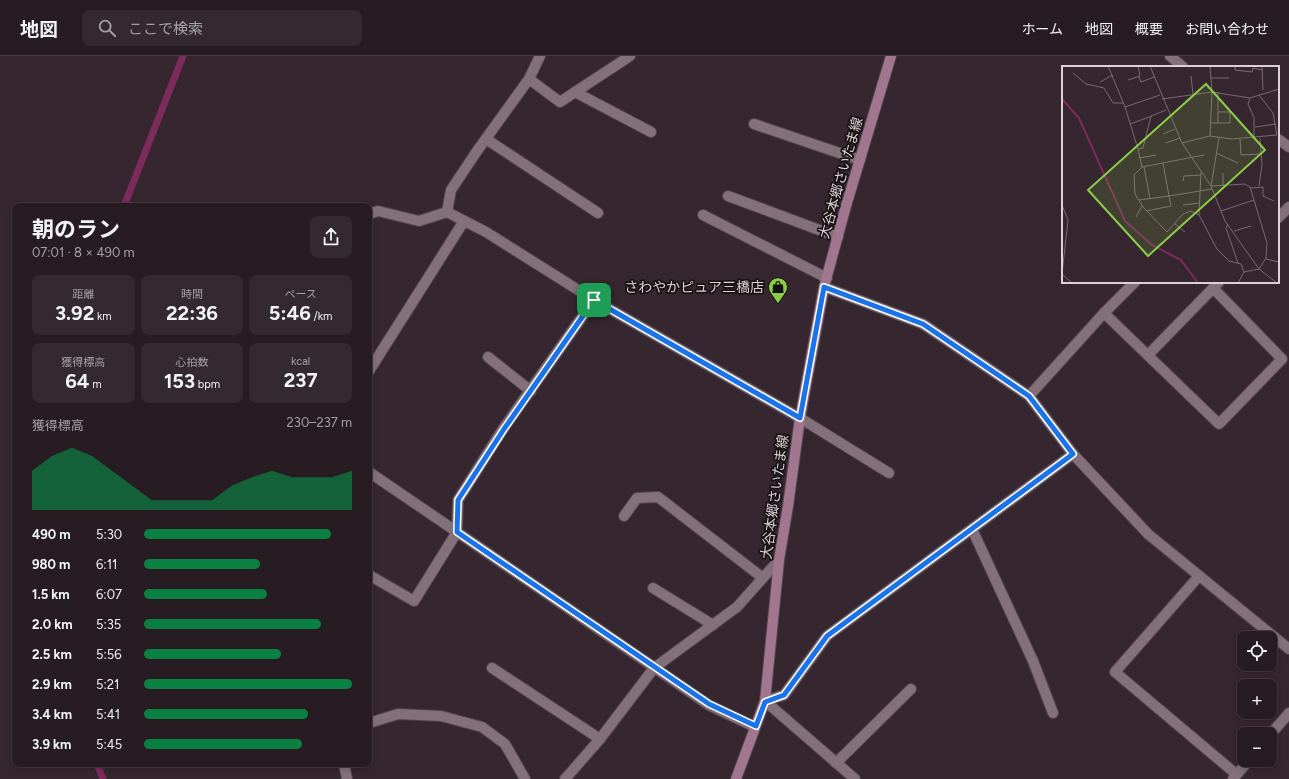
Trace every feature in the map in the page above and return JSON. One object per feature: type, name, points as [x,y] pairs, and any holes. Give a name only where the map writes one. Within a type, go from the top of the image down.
[{"type":"main road","name":"大谷本郷さいたま線","points":[[736,779],[765,702],[780,560],[800,418],[825,282],[892,56]]},
{"type":"street","points":[[447,212],[451,190],[486,138],[529,80],[540,56]]},
{"type":"street","points":[[529,80],[560,102],[630,56]]},
{"type":"street","points":[[1170,56],[1182,66]]},
{"type":"street","points":[[575,92],[651,132]]},
{"type":"street","points":[[754,124],[860,160]]},
{"type":"street","points":[[486,138],[598,213]]},
{"type":"street","points":[[728,196],[838,237]]},
{"type":"street","points":[[1279,217],[1289,207]]},
{"type":"street","points":[[372,213],[378,210],[419,221],[447,212],[486,232],[594,300],[800,418],[889,473]]},
{"type":"street","points":[[702,216],[825,282],[923,324],[1029,396],[1073,454],[1148,534],[1289,649]]},
{"type":"street","points":[[372,366],[464,221]]},
{"type":"street","points":[[1029,396],[1133,283]]},
{"type":"street","points":[[1104,313],[1219,424],[1282,359],[1216,285],[1148,355]]},
{"type":"street","points":[[372,577],[414,602],[457,532],[458,500],[504,429],[594,300]]},
{"type":"street","points":[[488,357],[531,391]]},
{"type":"street","points":[[855,779],[765,702],[784,695],[827,636],[1073,454]]},
{"type":"street","points":[[372,474],[654,668],[709,704],[756,726]]},
{"type":"street","points":[[624,516],[637,498],[658,497],[763,578]]},
{"type":"street","points":[[972,530],[1033,661],[1053,713]]},
{"type":"street","points":[[565,779],[600,740],[654,668],[737,607],[780,560]]},
{"type":"street","points":[[1199,576],[1115,672],[1235,777],[1243,767]]},
{"type":"street","points":[[653,588],[713,625]]},
{"type":"street","points":[[492,668],[600,740]]},
{"type":"street","points":[[836,762],[911,690]]},
{"type":"street","points":[[1277,727],[1289,713]]},
{"type":"street","points":[[372,722],[398,714],[441,716],[482,727],[505,744],[525,779]]},
{"type":"street","points":[[345,767],[347,779]]},
{"type":"waterway","points":[[125,203],[183,56]]},
{"type":"waterway","points":[[98,767],[103,779]]},
{"type":"place","name":"さわやかピュア三橋店","points":[[778,304]]},
{"type":"route","points":[[824,287],[923,324],[1029,396],[1073,454],[827,636],[784,695],[765,702],[756,726],[709,704],[654,668],[457,532],[458,500],[504,429],[594,300],[800,418],[824,287]]}]
